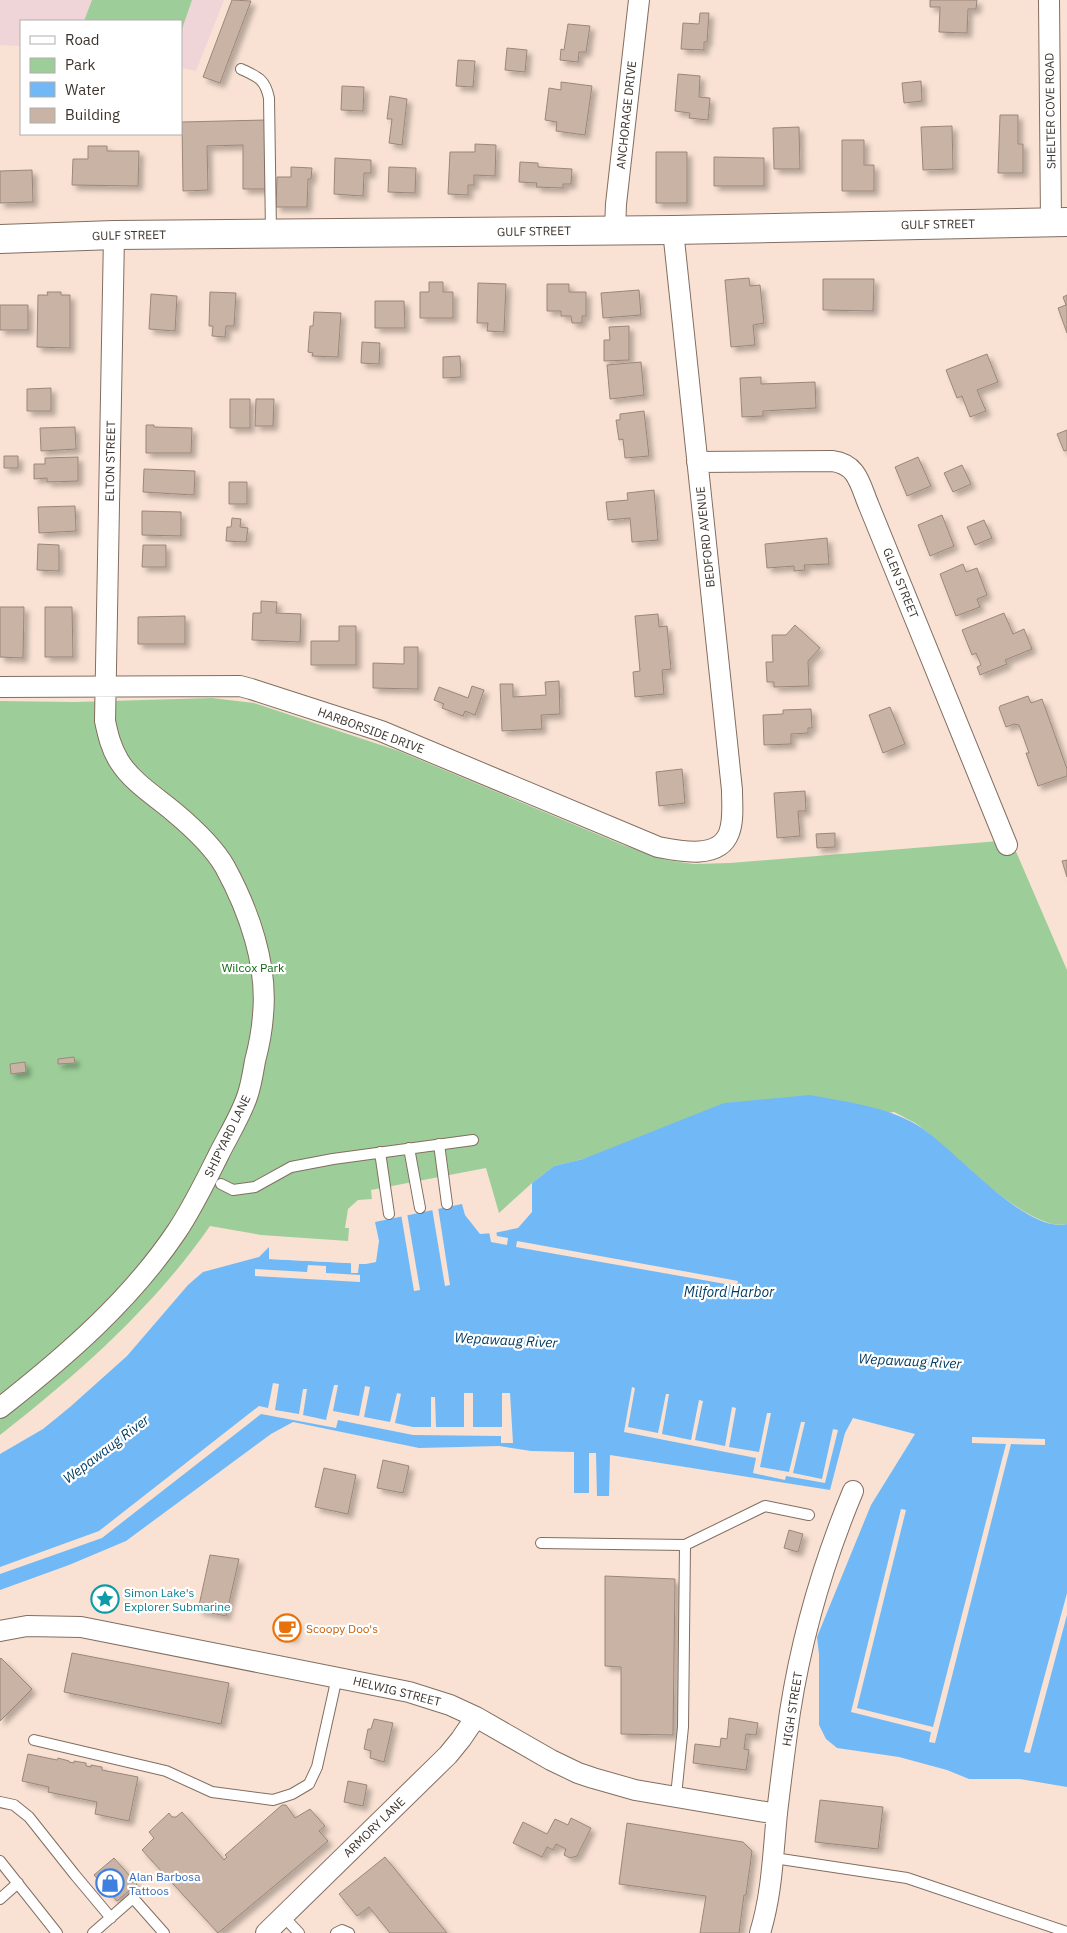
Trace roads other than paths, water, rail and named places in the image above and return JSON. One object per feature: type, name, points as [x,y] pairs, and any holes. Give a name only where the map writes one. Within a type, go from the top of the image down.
[{"type":"main road","name":"GULF STREET","points":[[0,239],[114,235],[673,230],[1059,222]]},
{"type":"street","name":"ANCHORAGE DRIVE","points":[[615,230],[617,194],[639,0]]},
{"type":"street","name":"SHELTER COVE ROAD","points":[[1049,0],[1059,222]]},
{"type":"street","name":"BEDFORD AVENUE","points":[[673,230],[732,790],[730,829],[727,837],[722,842]]},
{"type":"street","name":"ELTON STREET","points":[[105,687],[114,235]]},
{"type":"street","name":"GLEN STREET","points":[[697,462],[832,461],[845,463],[852,468],[1007,845]]},
{"type":"street","name":"HARBORSIDE DRIVE","points":[[0,687],[240,686],[381,732],[658,846],[675,850],[704,851],[713,849],[722,842]]},
{"type":"street","name":"SHIPYARD LANE","points":[[0,1408],[67,1353],[106,1317],[150,1268],[178,1230],[207,1179],[246,1100],[263,1014],[260,957],[238,895],[224,866],[205,841],[174,812],[148,792],[120,762],[110,742],[105,721],[105,687]]},
{"type":"street","name":"HIGH STREET","points":[[760,1933],[767,1906],[774,1858],[777,1814],[790,1712],[806,1630],[832,1540],[853,1491]]},
{"type":"street","name":"HELWIG STREET","points":[[0,1631],[27,1626],[80,1627],[375,1684],[430,1698],[476,1717],[578,1773],[635,1790],[777,1814]]},
{"type":"street","name":"ARMORY LANE","points":[[266,1933],[448,1754],[476,1717]]},
{"type":"lane","points":[[242,69],[262,80],[267,87],[269,98],[271,234]]},
{"type":"lane","points":[[221,1184],[233,1190],[255,1186],[291,1167],[380,1152],[473,1140]]},
{"type":"lane","points":[[439,1144],[448,1204]]},
{"type":"lane","points":[[409,1148],[420,1208]]},
{"type":"lane","points":[[380,1152],[389,1214]]},
{"type":"lane","points":[[541,1543],[685,1545],[765,1506],[809,1515]]},
{"type":"lane","points":[[676,1796],[683,1727],[685,1545]]},
{"type":"lane","points":[[34,1740],[166,1771],[212,1792],[273,1800],[292,1794],[309,1784],[316,1767],[337,1677]]},
{"type":"lane","points":[[0,1802],[14,1805],[29,1817],[111,1918]]},
{"type":"lane","points":[[774,1858],[907,1878],[1067,1932]]},
{"type":"lane","points":[[0,1862],[57,1933]]},
{"type":"lane","points":[[0,1899],[18,1883]]},
{"type":"lane","points":[[93,1933],[133,1898],[159,1931]]},
{"type":"lane","points":[[284,1917],[299,1933]]},
{"type":"lane","points":[[336,1933],[342,1930],[349,1933]]},
{"type":"water","name":"Milford Harbor","points":[[810,1095],[879,1109],[917,1125],[932,1135],[1010,1203],[1031,1216],[1050,1224],[1067,1224],[1067,1787],[1020,1779],[969,1779],[947,1770],[899,1757],[837,1748],[826,1739],[819,1725],[819,1654],[817,1637],[871,1505],[915,1434],[853,1418],[845,1433],[830,1490],[610,1455],[609,1496],[597,1496],[596,1453],[589,1453],[589,1493],[574,1493],[574,1452],[531,1451],[499,1446],[419,1448],[293,1422],[271,1434],[126,1541],[69,1565],[0,1590],[0,1454],[43,1429],[127,1356],[188,1285],[203,1272],[259,1257],[269,1247],[269,1259],[366,1264],[376,1262],[379,1241],[375,1222],[462,1204],[465,1215],[480,1234],[518,1228],[532,1212],[532,1183],[554,1166],[583,1159],[724,1103]]},
{"type":"place","name":"Simon Lake's Explorer Submarine","points":[[105,1599]]},
{"type":"place","name":"Scoopy Doo's","points":[[287,1628]]},
{"type":"place","name":"Alan Barbosa Tattoos","points":[[110,1883]]},
{"type":"park label","name":"Wilcox Park","points":[[253,967]]},
{"type":"water label","name":"Wepawaug River","points":[[506,1340]]},
{"type":"water label","name":"Wepawaug River","points":[[910,1361]]},
{"type":"water label","name":"Wepawaug River","points":[[106,1449]]}]
